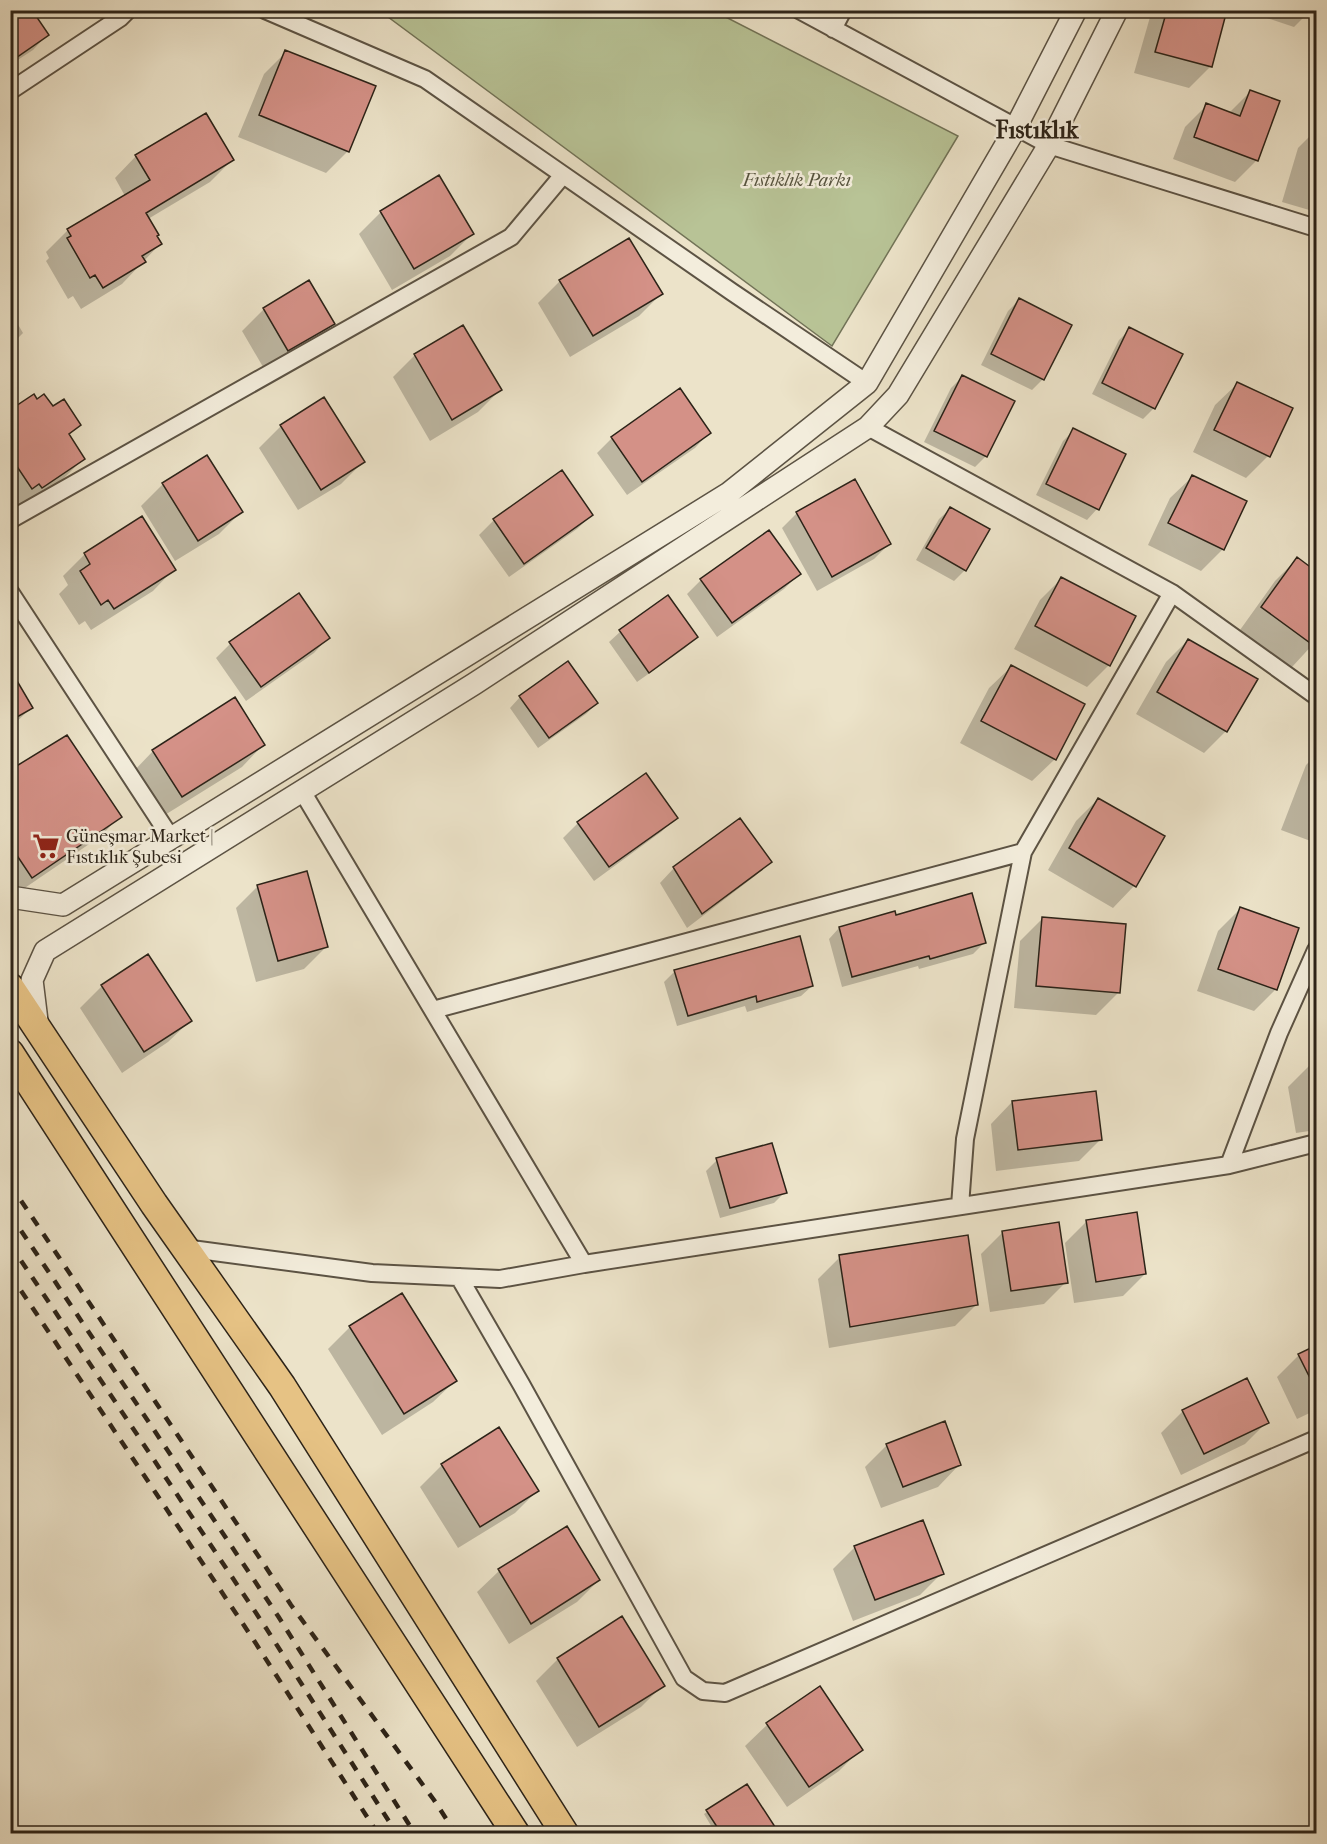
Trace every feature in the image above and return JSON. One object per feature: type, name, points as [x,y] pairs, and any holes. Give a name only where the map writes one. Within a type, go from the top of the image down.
[{"type":"main road","points":[[10,987],[184,1248],[282,1386],[565,1833]]},
{"type":"main road","points":[[10,1053],[516,1833]]},
{"type":"street","points":[[10,91],[120,18],[128,10]]},
{"type":"street","points":[[265,10],[424,79],[867,383]]},
{"type":"street","points":[[799,10],[1015,129],[1049,145],[1317,228]]},
{"type":"street","points":[[833,29],[843,10]]},
{"type":"street","points":[[10,897],[63,905],[729,494],[867,383],[1015,129],[1076,10]]},
{"type":"street","points":[[38,1029],[33,980],[45,951],[474,684],[868,427],[898,395],[1049,145],[1117,10]]},
{"type":"street","points":[[10,520],[511,237],[562,175]]},
{"type":"street","points":[[868,427],[1172,593],[1317,696]]},
{"type":"street","points":[[10,592],[171,838]]},
{"type":"street","points":[[960,1206],[964,1139],[1023,852],[1172,593]]},
{"type":"street","points":[[302,790],[584,1264]]},
{"type":"street","points":[[433,1010],[1023,852]]},
{"type":"street","points":[[1229,1165],[1279,1033],[1317,950]]},
{"type":"street","points":[[184,1248],[372,1273],[500,1279],[584,1264],[1229,1165],[1317,1143]]},
{"type":"street","points":[[459,1277],[684,1678],[703,1691],[725,1693],[1317,1439]]},
{"type":"green space","name":"Fıstıklık Parkı","points":[[380,11],[714,11],[958,136],[832,346]]},
{"type":"building","points":[[10,10],[32,10],[49,35],[10,62]]},
{"type":"building","points":[[1167,10],[1227,10],[1212,67],[1155,52]]},
{"type":"building","points":[[285,50],[376,86],[349,152],[259,115]]},
{"type":"building","points":[[1250,90],[1280,101],[1258,161],[1194,137],[1206,103],[1240,116]]},
{"type":"building","points":[[206,113],[234,160],[146,213],[162,244],[142,256],[146,262],[103,288],[95,275],[90,278],[67,238],[71,236],[67,229],[150,180],[135,155]]},
{"type":"building","points":[[439,175],[474,234],[414,269],[380,211]]},
{"type":"building","points":[[629,238],[663,294],[593,336],[559,280]]},
{"type":"building","points":[[309,280],[335,324],[288,351],[263,308]]},
{"type":"building","points":[[1019,298],[1072,325],[1044,380],[991,354]]},
{"type":"building","points":[[463,325],[502,390],[452,420],[414,354]]},
{"type":"building","points":[[1129,327],[1183,354],[1155,409],[1102,383]]},
{"type":"building","points":[[962,375],[1015,401],[987,457],[934,431]]},
{"type":"building","points":[[1237,382],[1293,408],[1270,457],[1214,430]]},
{"type":"building","points":[[680,388],[711,433],[642,482],[611,437]]},
{"type":"building","points":[[34,394],[37,399],[44,394],[53,406],[64,399],[81,425],[69,434],[85,459],[42,488],[39,484],[32,489],[10,456],[10,410]]},
{"type":"building","points":[[324,397],[365,462],[321,490],[280,425]]},
{"type":"building","points":[[1073,428],[1126,454],[1099,510],[1046,484]]},
{"type":"building","points":[[207,455],[243,512],[198,541],[162,483]]},
{"type":"building","points":[[562,470],[593,515],[524,564],[493,519]]},
{"type":"building","points":[[1192,475],[1247,501],[1224,550],[1168,523]]},
{"type":"building","points":[[855,479],[891,544],[832,577],[796,512]]},
{"type":"building","points":[[950,507],[990,529],[966,571],[926,548]]},
{"type":"building","points":[[142,516],[176,570],[114,609],[108,600],[101,605],[80,571],[90,564],[84,553]]},
{"type":"building","points":[[769,530],[801,574],[732,623],[700,579]]},
{"type":"building","points":[[1297,557],[1317,572],[1317,648],[1261,607]]},
{"type":"building","points":[[1061,577],[1136,616],[1110,666],[1035,626]]},
{"type":"building","points":[[299,593],[330,638],[261,687],[229,642]]},
{"type":"building","points":[[668,595],[698,637],[649,673],[619,630]]},
{"type":"building","points":[[1188,639],[1258,679],[1227,732],[1157,692]]},
{"type":"building","points":[[568,661],[598,703],[549,738],[519,696]]},
{"type":"building","points":[[1011,665],[1085,704],[1056,760],[981,721]]},
{"type":"building","points":[[10,669],[33,708],[10,721]]},
{"type":"building","points":[[235,697],[265,745],[182,797],[152,750]]},
{"type":"building","points":[[67,735],[122,817],[32,878],[10,845],[10,770]]},
{"type":"building","points":[[646,773],[678,818],[609,867],[577,822]]},
{"type":"building","points":[[1098,798],[1165,836],[1136,887],[1069,848]]},
{"type":"building","points":[[740,818],[772,862],[702,914],[673,867]]},
{"type":"building","points":[[307,871],[328,947],[278,961],[257,885]]},
{"type":"building","points":[[972,893],[986,943],[852,977],[839,927],[895,911],[896,915]]},
{"type":"building","points":[[1240,907],[1299,928],[1277,990],[1218,969]]},
{"type":"building","points":[[1042,917],[1126,924],[1120,993],[1036,986]]},
{"type":"building","points":[[800,936],[813,986],[757,1002],[756,996],[688,1016],[674,970]]},
{"type":"building","points":[[148,954],[192,1021],[144,1052],[101,985]]},
{"type":"building","points":[[1096,1091],[1102,1140],[1018,1150],[1012,1101]]},
{"type":"building","points":[[772,1143],[787,1193],[730,1208],[716,1158]]},
{"type":"building","points":[[1137,1212],[1146,1274],[1096,1282],[1086,1220]]},
{"type":"building","points":[[1059,1222],[1068,1283],[1011,1291],[1002,1231]]},
{"type":"building","points":[[968,1235],[978,1305],[850,1327],[839,1255]]},
{"type":"building","points":[[402,1293],[457,1381],[404,1414],[349,1326]]},
{"type":"building","points":[[1317,1345],[1317,1392],[1298,1354]]},
{"type":"building","points":[[1247,1378],[1269,1423],[1204,1454],[1182,1410]]},
{"type":"building","points":[[945,1421],[961,1465],[903,1487],[886,1444]]},
{"type":"building","points":[[499,1427],[539,1491],[480,1527],[441,1464]]},
{"type":"building","points":[[923,1520],[944,1574],[875,1600],[854,1546]]},
{"type":"building","points":[[567,1526],[600,1580],[531,1624],[498,1569]]},
{"type":"building","points":[[622,1616],[665,1686],[599,1727],[557,1658]]},
{"type":"building","points":[[820,1686],[863,1750],[809,1787],[766,1723]]},
{"type":"building","points":[[747,1784],[779,1833],[721,1833],[706,1810]]},
{"type":"railway","points":[[10,1184],[291,1605],[434,1800],[456,1834]]},
{"type":"railway","points":[[10,1214],[278,1616],[415,1834]]},
{"type":"railway","points":[[10,1244],[266,1628],[397,1834]]},
{"type":"railway","points":[[10,1274],[253,1639],[378,1834]]},
{"type":"place","name":"Güneşmar Market | Fıstıklık Şubesi","points":[[46,846]]},
{"type":"district","name":"Fıstıklık","points":[[1037,130]]}]
